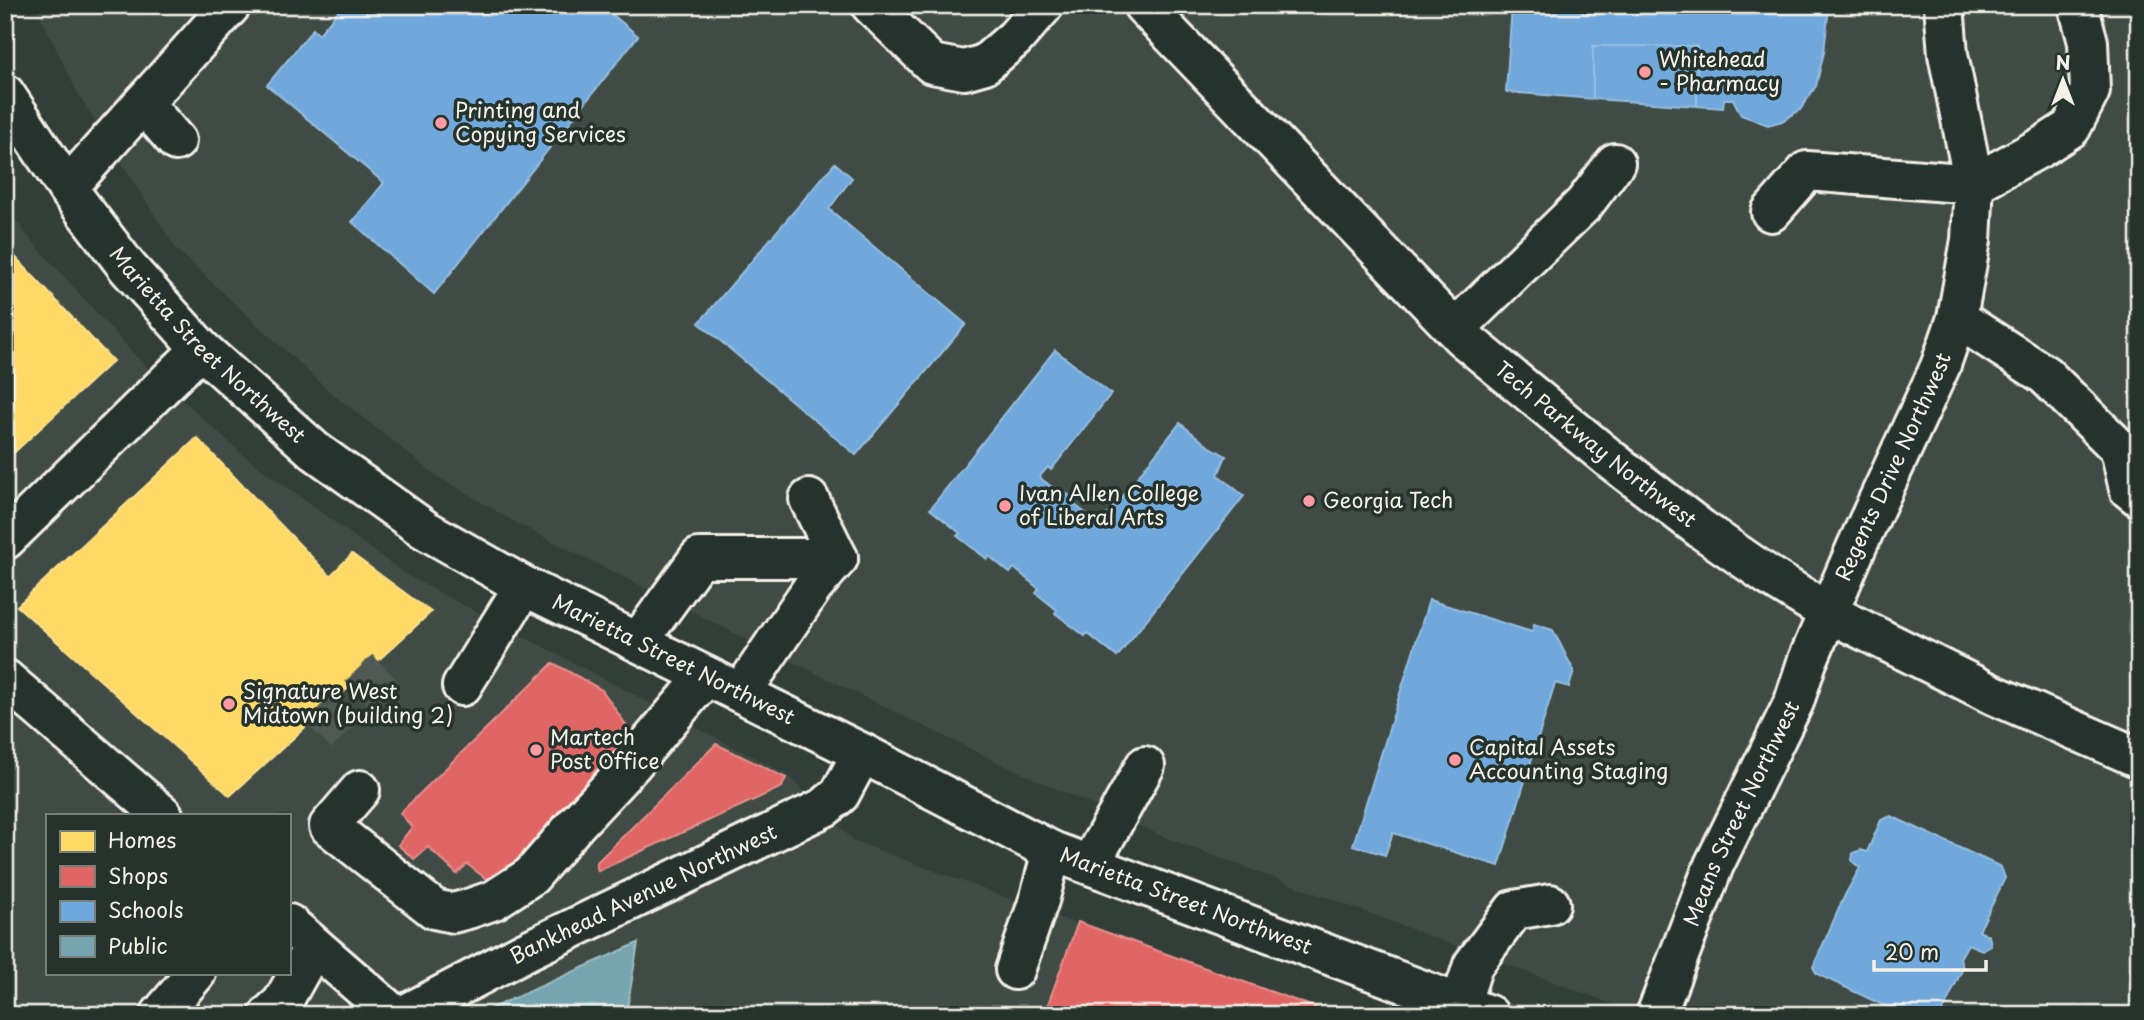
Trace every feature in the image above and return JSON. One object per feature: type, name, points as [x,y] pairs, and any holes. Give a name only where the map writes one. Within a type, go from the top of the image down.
[{"type":"street","points":[[67,188],[231,5]]},
{"type":"street","points":[[872,5],[932,64],[964,70],[985,64],[1015,38],[1044,5]]},
{"type":"street","name":"Tech Parkway Northwest","points":[[1143,5],[1455,330],[1547,408],[1691,521],[1769,576],[1829,613],[1994,695],[2139,758]]},
{"type":"street","name":"Regents Drive Northwest","points":[[1829,613],[1940,366],[1957,318],[1971,240],[1974,184],[1948,54],[1944,5]]},
{"type":"street","points":[[1771,212],[1807,171],[1974,184],[2071,128],[2090,91],[2088,43],[2078,5]]},
{"type":"street","name":"Marietta Street Northwest","points":[[5,94],[67,188],[128,268],[201,349],[315,451],[424,529],[524,586],[862,753],[1052,851],[1469,1011]]},
{"type":"street","points":[[143,103],[176,141]]},
{"type":"street","points":[[1455,330],[1584,204],[1615,163]]},
{"type":"street","points":[[1957,318],[2045,375],[2129,452],[2129,489],[2139,497]]},
{"type":"street","points":[[5,540],[201,349]]},
{"type":"street","points":[[808,499],[838,558]]},
{"type":"street","points":[[638,642],[699,558],[838,558]]},
{"type":"street","points":[[740,693],[813,587],[838,558]]},
{"type":"street","points":[[462,686],[524,586]]},
{"type":"street","name":"Means Street Northwest","points":[[1656,1015],[1714,864],[1794,702],[1807,662],[1829,613]]},
{"type":"street","points":[[360,790],[329,826],[434,909],[453,913],[481,905],[494,900],[531,876],[632,764],[706,676]]},
{"type":"street","points":[[5,679],[62,712],[162,814]]},
{"type":"street","name":"Bankhead Avenue Northwest","points":[[404,1015],[526,951],[825,807],[840,794],[862,753]]},
{"type":"street","points":[[1090,864],[1145,766]]},
{"type":"street","points":[[1015,970],[1041,897],[1052,851]]},
{"type":"street","points":[[1469,1011],[1473,965],[1514,910],[1550,904]]},
{"type":"street","points":[[269,1015],[282,1003],[302,935],[394,1015]]},
{"type":"street","points":[[160,1015],[195,974]]},
{"type":"shaded area","name":"Georgia Tech","points":[[35,5],[2139,5],[2139,1015],[1642,1015],[1164,837],[997,762],[520,525],[437,476],[328,390],[176,249],[78,94]]},
{"type":"shaded area","points":[[5,204],[25,233],[139,360],[243,455],[408,576],[789,776],[854,841],[1321,1015],[5,1015]]},
{"type":"building: Homes","points":[[5,246],[113,361],[5,461]]},
{"type":"building: Homes","name":"Signature West Midtown (building 2)","points":[[197,438],[330,576],[352,554],[431,612],[230,796],[17,606]]},
{"type":"building: Shops","points":[[553,663],[602,690],[633,735],[495,886],[467,864],[457,874],[428,847],[414,859],[398,845],[412,827],[400,813]]},
{"type":"building: Shops","points":[[716,744],[786,778],[782,787],[598,871],[596,863]]},
{"type":"building: Shops","points":[[1078,922],[1336,1015],[1044,1015]]},
{"type":"building: Schools","name":"Printing and Copying Services","points":[[343,5],[601,5],[638,36],[434,294],[352,222],[384,183],[267,85],[313,29],[319,34]]},
{"type":"building: Schools","points":[[1512,5],[1829,7],[1824,52],[1816,86],[1800,110],[1782,121],[1768,125],[1741,115],[1733,99],[1724,99],[1723,108],[1697,106],[1697,46],[1593,46],[1593,99],[1506,92]]},
{"type":"building: Schools","name":"Whitehead - Pharmacy","points":[[1593,46],[1697,46],[1697,106],[1593,99]]},
{"type":"building: Schools","points":[[835,163],[852,178],[829,209],[966,324],[856,455],[699,323]]},
{"type":"building: Schools","name":"Ivan Allen College of Liberal Arts","points":[[1055,350],[1111,394],[1051,470],[1048,467],[1039,477],[1057,491],[1066,493],[1071,497],[1071,502],[1100,524],[1180,423],[1207,445],[1226,456],[1218,475],[1244,496],[1117,657],[1087,633],[1085,636],[1055,613],[1057,610],[1036,593],[1039,589],[1014,568],[1010,573],[989,556],[987,559],[957,536],[960,533],[930,509]]},
{"type":"building: Schools","name":"Capital Assets Accounting Staging","points":[[1429,600],[1532,632],[1534,624],[1553,630],[1574,671],[1569,687],[1555,683],[1499,866],[1393,833],[1385,855],[1353,845]]},
{"type":"building: Schools","points":[[1891,816],[2001,867],[2005,878],[1979,931],[1989,936],[1991,945],[1982,950],[1968,944],[1960,958],[1963,968],[1941,1015],[1904,1015],[1817,974],[1813,967],[1860,868],[1852,861],[1853,853],[1861,850],[1867,852],[1881,820]]},
{"type":"building: Public","points":[[638,943],[626,1015],[487,1015],[485,1011]]},
{"type":"tunnel","points":[[318,735],[397,657]]},
{"type":"place","name":"Whitehead - Pharmacy","points":[[1645,72]]},
{"type":"place","name":"Printing and Copying Services","points":[[441,123]]},
{"type":"place","name":"Georgia Tech","points":[[1309,501]]},
{"type":"place","name":"Ivan Allen College of Liberal Arts","points":[[1005,506]]},
{"type":"place","name":"Signature West Midtown (building 2)","points":[[229,704]]},
{"type":"place","name":"Martech Post Office","points":[[536,750]]},
{"type":"place","name":"Capital Assets Accounting Staging","points":[[1455,760]]}]
